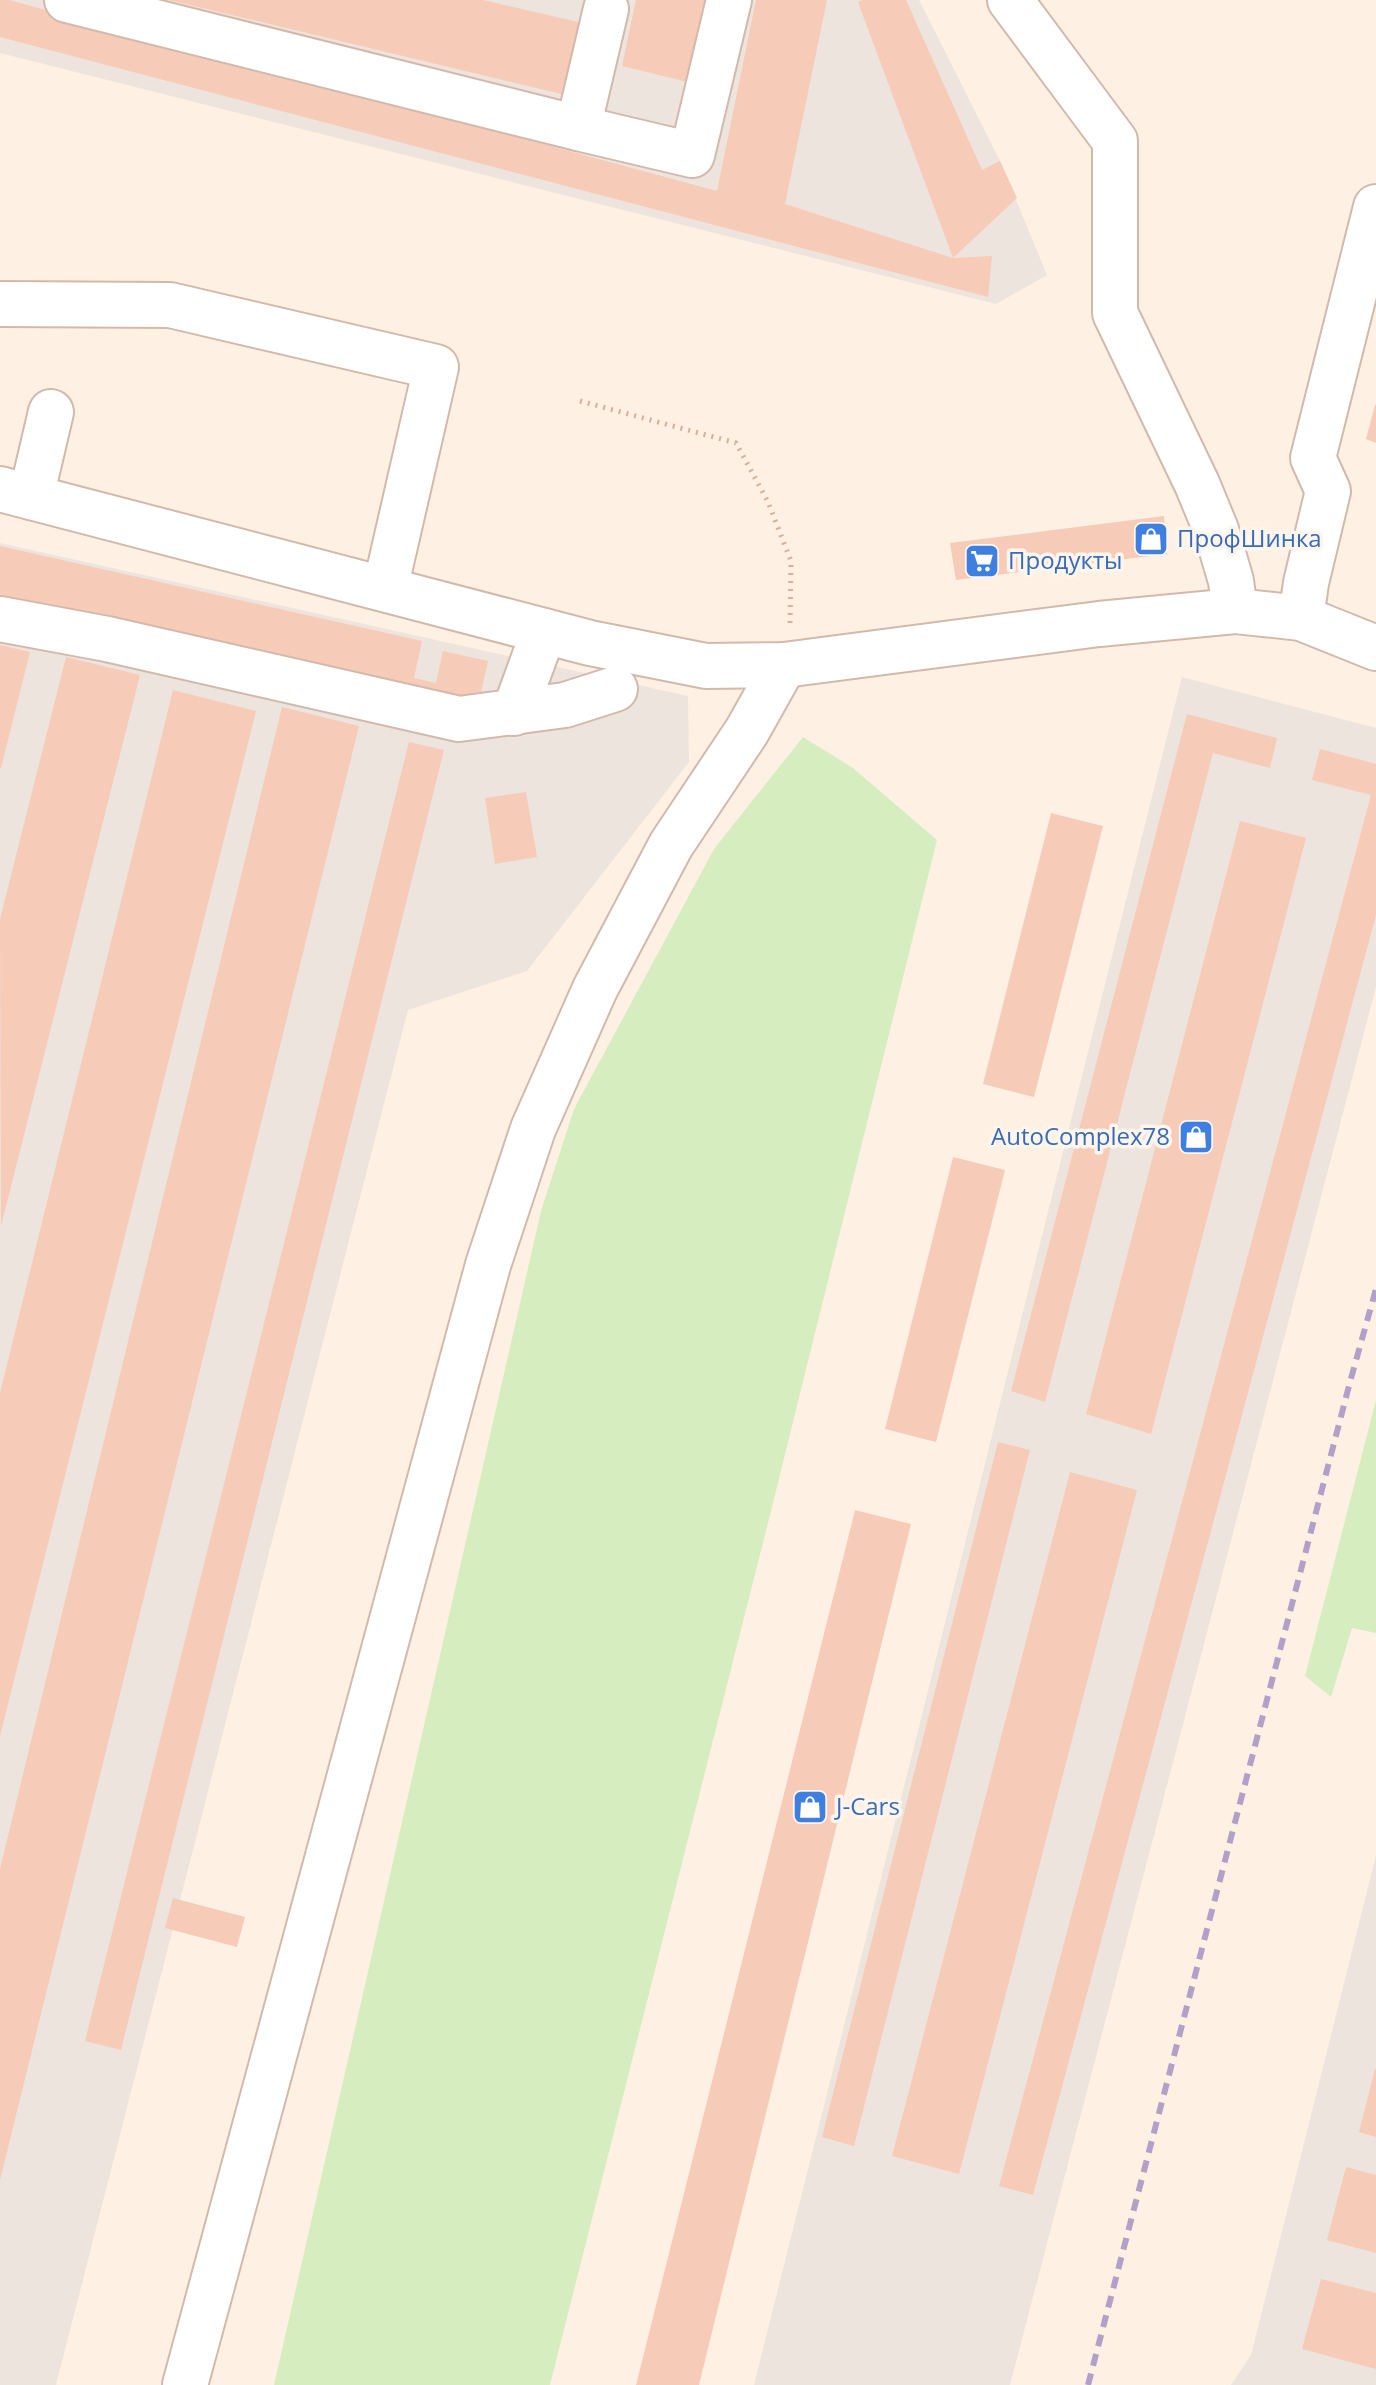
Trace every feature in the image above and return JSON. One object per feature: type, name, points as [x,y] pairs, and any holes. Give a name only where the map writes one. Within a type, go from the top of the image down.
[{"type":"street","points":[[67,0],[692,155],[729,0]]},
{"type":"street","points":[[1010,0],[1115,141],[1115,313],[1216,530],[1231,581],[1235,611]]},
{"type":"street","points":[[578,128],[594,3]]},
{"type":"street","points":[[1301,618],[1328,491],[1313,458],[1376,207]]},
{"type":"street","points":[[0,304],[170,305],[436,367],[385,589]]},
{"type":"street","points":[[51,412],[16,493],[657,658],[706,666],[784,665],[1099,624],[1235,611],[1301,618],[1376,648]]},
{"type":"street","points":[[0,619],[107,639],[459,719],[565,705],[615,689]]},
{"type":"street","points":[[514,713],[544,631]]},
{"type":"street","points":[[185,2385],[488,1265],[533,1129],[595,989],[671,845],[747,731],[784,665]]},
{"type":"path","points":[[580,401],[736,443],[768,502],[791,561],[790,627],[784,665]]},
{"type":"shaded area","points":[[0,0],[919,0],[1000,161],[1047,275],[996,304],[0,53]]},
{"type":"shaded area","points":[[0,543],[688,696],[689,762],[527,971],[408,1010],[56,2385],[0,2385]]},
{"type":"shaded area","points":[[1182,677],[1376,728],[1376,987],[1010,2385],[754,2385]]},
{"type":"shaded area","points":[[1376,1855],[1376,2385],[1231,2385],[1251,2355]]},
{"type":"green space","points":[[803,737],[853,768],[937,840],[550,2385],[274,2385],[541,1211],[574,1109],[714,849]]},
{"type":"green space","points":[[1376,1400],[1376,1633],[1352,1628],[1331,1697],[1305,1676]]},
{"type":"building","points":[[0,0],[717,191],[756,0],[827,0],[785,204],[953,258],[992,256],[988,297],[0,37]]},
{"type":"building","points":[[169,0],[483,0],[587,24],[570,96]]},
{"type":"building","points":[[636,0],[711,0],[692,83],[622,66]]},
{"type":"building","points":[[906,0],[982,170],[1000,161],[1017,198],[953,258],[858,2]]},
{"type":"building","points":[[1376,405],[1376,443],[1366,439]]},
{"type":"building","points":[[1164,516],[1167,554],[956,580],[950,543]]},
{"type":"building","points":[[0,546],[422,641],[414,678],[436,683],[443,651],[488,661],[478,706],[0,598]]},
{"type":"building","points":[[0,645],[30,652],[1,768],[0,768]]},
{"type":"building","points":[[66,657],[140,675],[1,1226],[0,919]]},
{"type":"building","points":[[173,690],[256,711],[0,1736],[0,1393]]},
{"type":"building","points":[[282,707],[359,726],[0,2180],[0,1869]]},
{"type":"building","points":[[1187,714],[1277,738],[1270,768],[1213,753],[1045,1402],[1011,1391]]},
{"type":"building","points":[[409,742],[444,750],[121,2050],[85,2041]]},
{"type":"building","points":[[1320,749],[1376,764],[1376,915],[1033,2195],[999,2186],[1371,795],[1312,780]]},
{"type":"building","points":[[526,792],[537,857],[495,864],[485,798]]},
{"type":"building","points":[[1051,813],[1103,826],[1034,1097],[983,1084]]},
{"type":"building","points":[[1240,821],[1306,838],[1151,1434],[1086,1414]]},
{"type":"building","points":[[953,1157],[1005,1170],[936,1442],[885,1429]]},
{"type":"building","points":[[998,1442],[1030,1450],[854,2146],[822,2137]]},
{"type":"building","points":[[1070,1472],[1137,1490],[959,2174],[892,2156]]},
{"type":"building","points":[[855,1510],[911,1524],[699,2385],[636,2385]]},
{"type":"building","points":[[173,1898],[245,1917],[237,1947],[165,1928]]},
{"type":"building","points":[[1376,2069],[1376,2137],[1359,2132]]},
{"type":"building","points":[[1346,2167],[1376,2175],[1376,2253],[1327,2240]]},
{"type":"building","points":[[1321,2279],[1376,2293],[1376,2369],[1302,2349]]},
{"type":"railway","points":[[1088,2385],[1376,1289]]},
{"type":"place","name":"ПрофШинка","points":[[1151,539]]},
{"type":"place","name":"Продукты","points":[[982,561]]},
{"type":"place","name":"AutoComplex78","points":[[1196,1137]]},
{"type":"place","name":"J-Cars","points":[[810,1807]]}]
